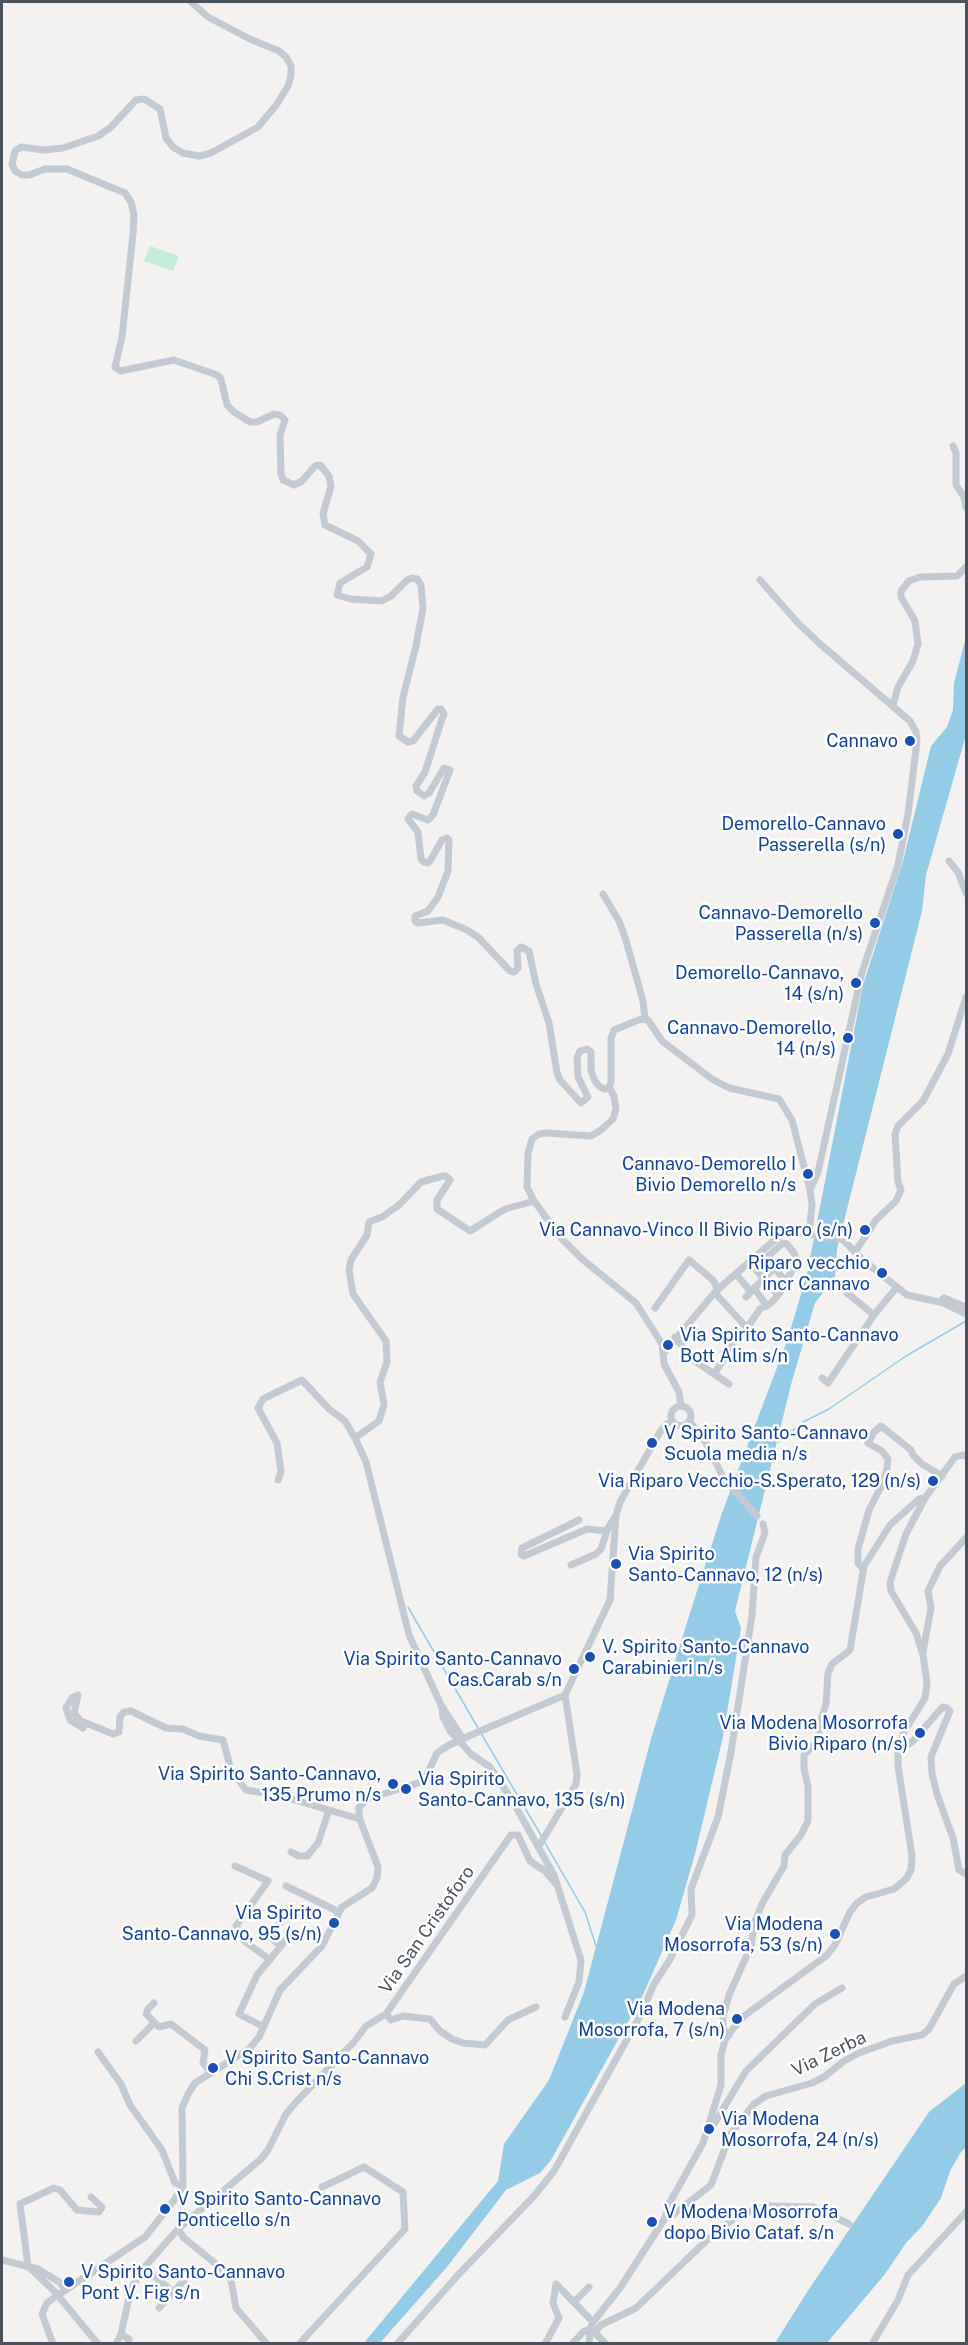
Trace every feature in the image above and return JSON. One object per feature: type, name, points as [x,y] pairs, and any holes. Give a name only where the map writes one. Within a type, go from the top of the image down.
[{"type":"street","points":[[190,2],[208,17],[286,57],[291,66],[288,86],[278,104],[258,127],[211,153],[198,156],[183,153],[173,147],[166,138],[160,109],[144,99],[136,100],[110,128],[98,136],[63,148],[44,150],[21,147],[15,151],[12,164],[15,171],[22,175],[45,169],[67,169],[125,193],[131,202],[134,215],[133,234],[122,338],[115,367],[120,371],[174,360],[218,375],[227,405],[250,422],[257,422],[274,414],[280,415],[285,420],[280,435],[283,480],[294,485],[302,481],[315,466],[320,465],[329,476],[331,486],[323,514],[325,525],[358,541],[371,554],[367,567],[339,582],[337,595],[351,599],[382,601],[391,596],[406,580],[417,579],[421,585],[423,608],[403,697],[399,736],[408,742],[413,741],[438,709],[441,709],[444,714],[429,764],[416,786],[417,791],[424,796],[429,793],[444,768],[450,770],[433,814],[428,820],[412,814],[408,816],[408,819],[418,832],[421,859],[424,862],[430,861],[442,840],[447,838],[449,840],[448,871],[438,897],[428,910],[415,916],[415,921],[418,923],[443,920],[465,929],[478,937],[510,971],[514,972],[518,968],[517,951],[521,947],[529,951],[536,984],[549,1023],[560,1080],[579,1101],[585,1102],[588,1094],[578,1077],[577,1058],[581,1049],[587,1049],[592,1056],[591,1071],[595,1081],[600,1088],[609,1087]]},
{"type":"street","points":[[953,446],[956,453],[956,485],[964,497],[966,507]]},
{"type":"street","points":[[893,705],[898,687],[913,661],[918,644],[915,621],[901,597],[904,586],[909,581],[920,577],[957,576],[966,567]]},
{"type":"street","points":[[760,580],[805,629],[910,720],[916,732],[917,741],[908,814],[898,865],[862,972],[818,1172],[810,1190]]},
{"type":"street","points":[[949,861],[958,872],[966,893]]},
{"type":"street","points":[[603,894],[619,921],[625,937],[643,1001],[645,1019],[663,1041],[711,1079],[735,1090],[779,1099],[792,1120],[810,1190],[812,1205],[810,1233]]},
{"type":"street","points":[[855,1252],[876,1220],[899,1196],[901,1190],[898,1182],[895,1134],[898,1126],[923,1101],[948,1054],[966,997]]},
{"type":"street","points":[[645,1019],[614,1030],[611,1038],[609,1087],[614,1096],[616,1109],[614,1119],[591,1136],[539,1134],[532,1139],[528,1153],[526,1180],[534,1201],[561,1239],[636,1303],[662,1344],[664,1364],[679,1392],[681,1406]]},
{"type":"street","points":[[355,1438],[378,1421],[384,1406],[380,1382],[387,1362],[386,1341],[353,1294],[349,1270],[351,1260],[367,1235],[369,1222],[382,1217],[399,1205],[421,1182],[446,1176],[450,1180],[435,1206],[470,1231],[499,1212],[534,1201]]},
{"type":"street","points":[[763,1256],[785,1230],[842,1239],[907,1295],[942,1303],[966,1314]]},
{"type":"street","points":[[663,1354],[716,1292],[749,1262],[779,1245],[787,1244],[797,1261],[786,1281],[778,1295],[767,1306],[760,1309],[747,1328],[730,1345],[714,1374]]},
{"type":"street","points":[[763,1256],[786,1281]]},
{"type":"street","points":[[655,1308],[689,1260],[713,1280],[716,1292],[747,1328]]},
{"type":"street","points":[[749,1262],[778,1295]]},
{"type":"street","points":[[750,1292],[774,1268]]},
{"type":"street","points":[[736,1274],[750,1292],[767,1306]]},
{"type":"street","points":[[822,1378],[828,1383],[874,1315],[897,1287]]},
{"type":"street","points":[[847,1293],[874,1315]]},
{"type":"street","points":[[942,1303],[944,1298],[966,1307]]},
{"type":"street","points":[[675,1338],[692,1359],[729,1384]]},
{"type":"street","points":[[278,1480],[281,1472],[277,1443],[258,1408],[263,1399],[298,1381],[305,1381],[329,1409],[345,1421],[366,1462],[409,1635],[441,1705],[463,1739]]},
{"type":"street","points":[[681,1406],[690,1413],[689,1421],[705,1441],[724,1479],[757,1516]]},
{"type":"street","points":[[673,1422],[671,1413],[681,1406]]},
{"type":"street","points":[[571,1565],[596,1554],[601,1549],[627,1488],[666,1424],[673,1422],[681,1426],[689,1421]]},
{"type":"street","points":[[863,1569],[858,1563],[858,1550],[869,1510],[883,1483],[888,1459],[882,1451],[868,1443],[874,1432],[881,1426],[911,1450],[922,1464],[942,1476]]},
{"type":"street","points":[[703,2142],[721,2085],[722,2055],[729,2035],[744,2016],[826,1956],[835,1945],[850,1912],[857,1903],[894,1889],[906,1879],[911,1870],[912,1856],[898,1753],[904,1732],[925,1698],[927,1683],[923,1654],[916,1633],[891,1591],[890,1582],[906,1534],[926,1498],[955,1457],[966,1456]]},
{"type":"street","points":[[729,2035],[723,2028],[726,2006],[750,1946],[755,1921],[784,1866],[785,1856],[801,1836],[808,1821],[808,1786],[804,1755],[816,1743],[819,1733],[826,1704],[828,1673],[832,1664],[850,1650],[863,1569],[877,1542],[890,1525],[919,1499],[926,1498]]},
{"type":"street","points":[[540,1844],[571,1792],[577,1774],[565,1695],[610,1600],[616,1515]]},
{"type":"street","points":[[579,1520],[522,1548],[521,1554],[524,1556],[587,1529],[607,1531]]},
{"type":"street","points":[[397,2343],[554,2172],[640,2016],[654,1984],[669,1961],[692,1915],[691,1889],[718,1817],[731,1752],[752,1615],[756,1557],[765,1533],[763,1524]]},
{"type":"street","points":[[923,1654],[931,1608],[928,1591],[940,1566],[966,1538]]},
{"type":"street","points":[[83,1728],[70,1720],[66,1708],[72,1698],[78,1695],[74,1713],[81,1721],[112,1734],[119,1732],[120,1718],[124,1712],[131,1711],[166,1728],[183,1729],[199,1736],[223,1740],[231,1770],[246,1790],[277,1795],[360,1819]]},
{"type":"street","points":[[53,2343],[42,2314],[46,2303],[145,2237],[183,2186],[182,2108],[195,2083],[249,2049],[260,2037],[280,1990],[322,1946],[342,1907],[372,1888],[377,1878],[378,1866],[360,1819],[359,1807],[368,1799],[424,1781],[437,1753],[449,1745],[565,1695]]},
{"type":"street","points":[[441,1705],[442,1717],[450,1731],[471,1754],[490,1767],[540,1844],[554,1875],[581,1960],[579,1982],[565,2017]]},
{"type":"street","points":[[898,1753],[914,1740],[943,1707],[950,1711],[931,1757],[932,1774],[953,1838],[959,1870],[966,1874]]},
{"type":"street","points":[[291,1852],[299,1856],[306,1856],[318,1843],[329,1810]]},
{"type":"street","name":"Via San Cristoforo","points":[[116,2343],[121,2334],[131,2289],[144,2267],[177,2229],[261,2159],[286,2114],[354,2042],[366,2026],[389,2017],[508,1839],[514,1834],[518,1835],[530,1861],[545,1871],[556,1884]]},
{"type":"street","points":[[236,1866],[268,1881],[236,1926],[243,1940],[270,1960]]},
{"type":"street","points":[[286,1886],[339,1912]]},
{"type":"street","points":[[281,1922],[270,1937],[281,1946]]},
{"type":"street","points":[[264,2026],[239,2014],[257,1975],[290,1935]]},
{"type":"street","name":"Via Zerba","points":[[664,2218],[670,2217],[711,2185],[730,2135],[754,2104],[766,2096],[812,2083],[859,2053],[892,2041],[922,2036],[929,2029],[954,1984],[966,1976]]},
{"type":"street","points":[[589,2343],[593,2327],[664,2218],[669,2204],[703,2142],[746,2071],[815,2004],[842,1988]]},
{"type":"street","points":[[154,2003],[146,2012],[154,2023],[161,2028],[171,2024],[205,2050],[203,2063],[211,2073]]},
{"type":"street","points":[[389,2017],[430,2019],[440,2031],[452,2039],[463,2043],[485,2045],[508,2020],[536,2007]]},
{"type":"street","points":[[136,2041],[154,2023]]},
{"type":"street","points":[[98,2052],[121,2084],[130,2105],[162,2150],[175,2183],[183,2186]]},
{"type":"street","points":[[299,2343],[405,2229],[403,2192],[364,2167],[322,2187]]},
{"type":"street","points":[[91,2197],[102,2207],[99,2212],[77,2210],[60,2190],[54,2188],[20,2204],[28,2266],[55,2292],[98,2343]]},
{"type":"street","points":[[572,2343],[583,2332],[636,2308],[706,2241],[736,2216],[767,2206],[813,2207],[849,2223]]},
{"type":"street","points":[[872,2343],[898,2300],[908,2275],[966,2212]]},
{"type":"street","points":[[177,2229],[231,2280],[236,2308],[267,2343]]},
{"type":"street","points":[[2,2260],[38,2270],[58,2282],[60,2293]]},
{"type":"street","points":[[144,2267],[173,2292]]},
{"type":"street","points":[[159,2308],[186,2278]]},
{"type":"street","points":[[545,2343],[559,2318],[553,2303],[556,2284],[574,2302],[606,2343]]},
{"type":"street","points":[[574,2302],[589,2287]]},
{"type":"street","points":[[121,2334],[129,2339],[128,2343]]},
{"type":"green space","points":[[150,246],[179,256],[173,271],[144,261]]},
{"type":"water","points":[[966,637],[966,735],[926,875],[922,911],[837,1249],[835,1277],[815,1303],[792,1381],[735,1611],[741,1628],[723,1737],[695,1854],[676,1920],[643,1995],[551,2160],[540,2173],[506,2190],[447,2267],[380,2343],[363,2344],[498,2181],[504,2144],[549,2080],[584,1992],[651,1739],[689,1616],[722,1513],[787,1341],[807,1274],[863,985],[903,861],[931,746],[947,727],[953,710],[954,683]]},
{"type":"water","points":[[966,2083],[966,2147],[950,2171],[941,2198],[923,2225],[906,2243],[885,2274],[827,2343],[775,2343],[929,2112]]},
{"type":"waterway","points":[[778,1442],[803,1422],[829,1409],[906,1356],[966,1321]]},
{"type":"waterway","points":[[408,1607],[478,1728]]},
{"type":"waterway","points":[[482,1735],[542,1837]]},
{"type":"waterway","points":[[544,1841],[585,1912],[596,1946]]},
{"type":"place","name":"Cannavo","points":[[910,741]]},
{"type":"place","name":"Demorello-Cannavo Passerella (s/n)","points":[[898,834]]},
{"type":"place","name":"Cannavo-Demorello Passerella (n/s)","points":[[875,923]]},
{"type":"place","name":"Demorello-Cannavo, 14 (s/n)","points":[[856,983]]},
{"type":"place","name":"Cannavo-Demorello, 14 (n/s)","points":[[848,1038]]},
{"type":"place","name":"Cannavo-Demorello I Bivio Demorello n/s","points":[[808,1174]]},
{"type":"place","name":"Via Cannavo-Vinco II Bivio Riparo (s/n)","points":[[865,1230]]},
{"type":"place","name":"Riparo vecchio incr Cannavo","points":[[882,1273]]},
{"type":"place","name":"Via Spirito Santo-Cannavo Bott Alim s/n","points":[[668,1345]]},
{"type":"place","name":"V Spirito Santo-Cannavo Scuola media n/s","points":[[652,1443]]},
{"type":"place","name":"Via Riparo Vecchio-S.Sperato, 129 (n/s)","points":[[933,1481]]},
{"type":"place","name":"Via Spirito Santo-Cannavo, 12 (n/s)","points":[[616,1564]]},
{"type":"place","name":"V. Spirito Santo-Cannavo Carabinieri n/s","points":[[590,1657]]},
{"type":"place","name":"Via Spirito Santo-Cannavo Cas.Carab s/n","points":[[574,1669]]},
{"type":"place","name":"Via Modena Mosorrofa Bivio Riparo (n/s)","points":[[920,1733]]},
{"type":"place","name":"Via Spirito Santo-Cannavo, 135 Prumo n/s","points":[[393,1784]]},
{"type":"place","name":"Via Spirito Santo-Cannavo, 135 (s/n)","points":[[406,1789]]},
{"type":"place","name":"Via Spirito Santo-Cannavo, 95 (s/n)","points":[[334,1923]]},
{"type":"place","name":"Via Modena Mosorrofa, 53 (s/n)","points":[[835,1934]]},
{"type":"place","name":"Via Modena Mosorrofa, 7 (s/n)","points":[[737,2019]]},
{"type":"place","name":"V Spirito Santo-Cannavo Chi S.Crist n/s","points":[[213,2068]]},
{"type":"place","name":"Via Modena Mosorrofa, 24 (n/s)","points":[[709,2129]]},
{"type":"place","name":"V Spirito Santo-Cannavo Ponticello s/n","points":[[165,2209]]},
{"type":"place","name":"V Modena Mosorrofa dopo Bivio Cataf. s/n","points":[[652,2222]]},
{"type":"place","name":"V Spirito Santo-Cannavo Pont V. Fig s/n","points":[[69,2282]]}]
